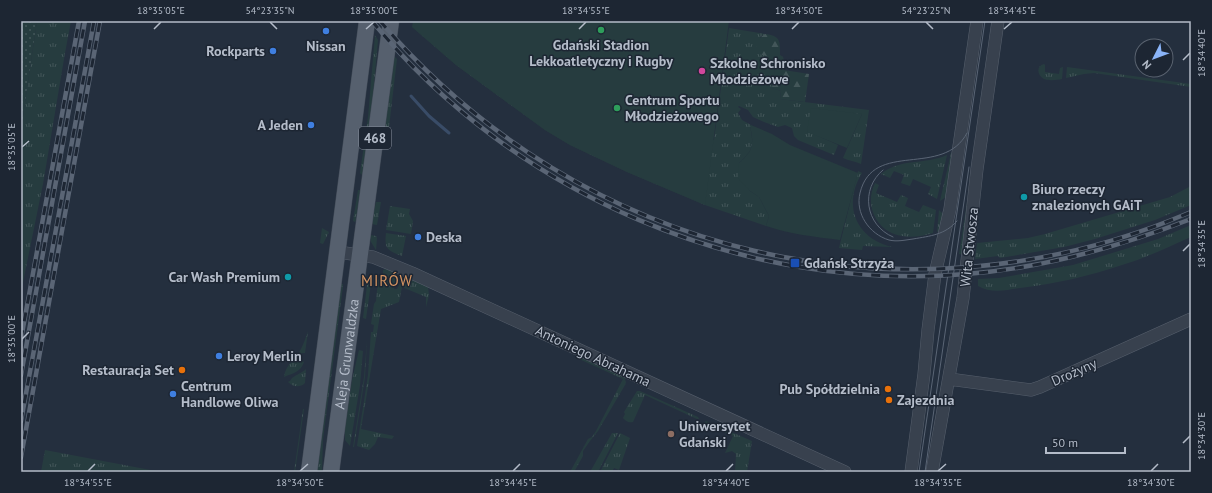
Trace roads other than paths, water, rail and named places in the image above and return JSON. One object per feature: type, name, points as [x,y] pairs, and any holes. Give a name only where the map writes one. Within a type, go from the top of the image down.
[{"type":"main road","name":"Aleja Grunwaldzka","points":[[309,472],[367,21]]},
{"type":"main road","name":"Aleja Grunwaldzka","points":[[331,472],[391,21]]},
{"type":"main road","points":[[347,180],[369,183]]},
{"type":"street","name":"Wita Stwosza","points":[[911,472],[935,274],[950,209],[977,21]]},
{"type":"street","name":"Wita Stwosza","points":[[932,472],[963,298],[978,160],[998,21]]},
{"type":"street","name":"Antoniego Abrahama","points":[[338,252],[360,254],[376,258],[439,285],[845,472]]},
{"type":"street","name":"Drożyny","points":[[949,379],[1031,390],[1040,388],[1191,319]]},
{"type":"waterway","points":[[411,96],[429,116],[449,133]]},
{"type":"tram line","points":[[919,472],[985,21]]},
{"type":"tram line","points":[[957,221],[952,226],[937,234],[904,240],[889,240],[875,233],[865,222],[859,201],[860,193],[867,177],[879,167],[893,162],[926,158],[942,154],[956,147],[967,133]]},
{"type":"tram line","points":[[925,472],[969,167]]},
{"type":"tram line","points":[[883,170],[871,187],[869,206],[871,216],[876,224],[893,237]]},
{"type":"railway","points":[[21,339],[79,21]]},
{"type":"railway","points":[[21,375],[85,21]]},
{"type":"railway","points":[[21,421],[94,21]]},
{"type":"railway","points":[[21,457],[100,21]]},
{"type":"railway","points":[[372,21],[429,83],[493,137],[564,183],[639,220],[718,248],[800,267],[883,276],[967,274],[1024,267],[1081,255],[1136,239],[1191,219]]},
{"type":"railway","points":[[380,21],[461,102],[552,168],[650,217],[754,251],[862,267],[972,267],[1082,248],[1191,212]]},
{"type":"place","name":"Gdański Stadion Lekkoatletyczny i Rugby","points":[[601,30]]},
{"type":"place","name":"Nissan","points":[[326,31]]},
{"type":"place","name":"Rockparts","points":[[273,51]]},
{"type":"place","name":"Szkolne Schronisko Młodzieżowe","points":[[702,71]]},
{"type":"place","name":"Centrum Sportu Młodzieżowego","points":[[617,108]]},
{"type":"place","name":"A Jeden","points":[[311,125]]},
{"type":"place","name":"Biuro rzeczy znalezionych GAiT","points":[[1024,197]]},
{"type":"place","name":"Deska","points":[[418,237]]},
{"type":"place","name":"Gdańsk Strzyża","points":[[795,263]]},
{"type":"place","name":"Car Wash Premium","points":[[288,277]]},
{"type":"place","name":"Leroy Merlin","points":[[219,356]]},
{"type":"place","name":"Restauracja Set","points":[[182,370]]},
{"type":"place","name":"Pub Spółdzielnia","points":[[888,389]]},
{"type":"place","name":"Centrum Handlowe Oliwa","points":[[173,394]]},
{"type":"place","name":"Zajezdnia","points":[[889,400]]},
{"type":"place","name":"Uniwersytet Gdański","points":[[671,434]]},
{"type":"district","name":"MIRÓW","points":[[387,280]]}]
